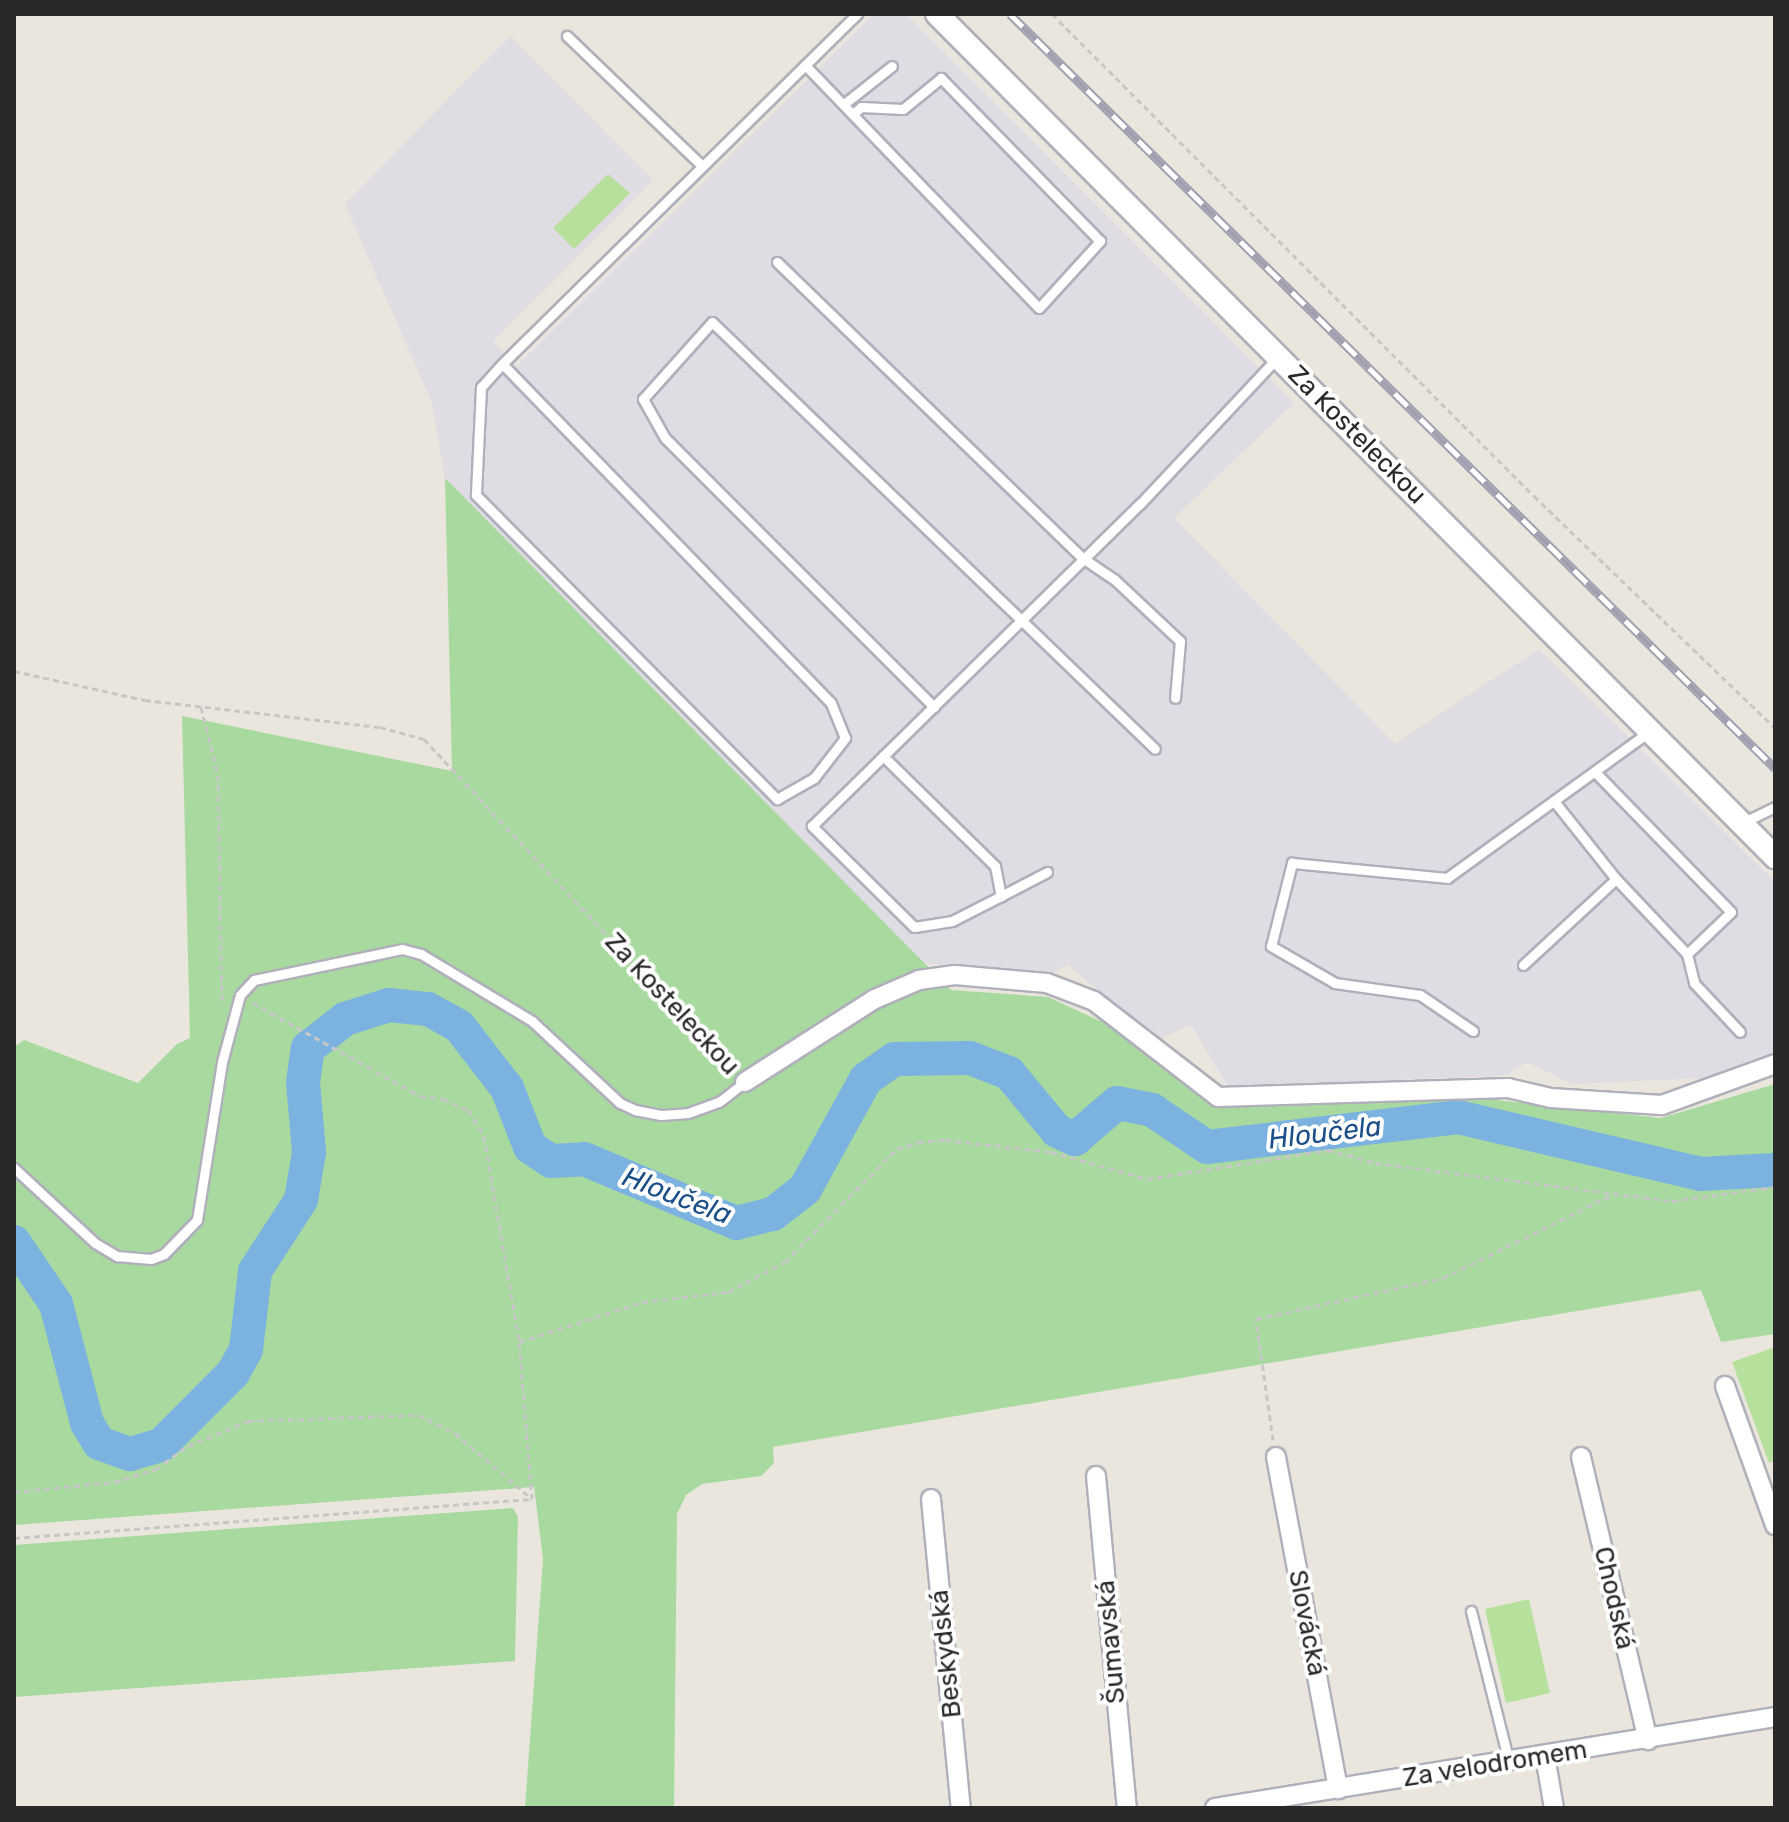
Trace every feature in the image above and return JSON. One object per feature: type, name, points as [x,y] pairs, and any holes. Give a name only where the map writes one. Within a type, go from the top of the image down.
[{"type":"street","name":"Za Kosteleckou","points":[[937,14],[1775,857]]},
{"type":"street","name":"Za Kosteleckou","points":[[745,1082],[875,999],[919,980],[955,975],[1047,983],[1094,1001],[1218,1097],[1508,1088],[1551,1098],[1662,1105],[1775,1064]]},
{"type":"street","points":[[1725,1386],[1775,1525]]},
{"type":"street","name":"Slovácká","points":[[1276,1457],[1338,1789]]},
{"type":"street","name":"Chodská","points":[[1581,1457],[1648,1740]]},
{"type":"street","name":"Šumavská","points":[[1096,1476],[1127,1808]]},
{"type":"street","name":"Beskydská","points":[[931,1499],[961,1808]]},
{"type":"street","name":"Za velodromem","points":[[1215,1808],[1304,1801],[1338,1789],[1775,1717]]},
{"type":"street","points":[[1545,1756],[1554,1808]]},
{"type":"lane","points":[[502,364],[831,703],[845,738],[814,778],[777,799],[476,495],[481,387],[502,364],[857,14]]},
{"type":"lane","points":[[567,36],[702,166]]},
{"type":"lane","points":[[805,65],[1039,308],[1100,241],[941,78],[903,109],[861,107],[853,114]]},
{"type":"lane","points":[[844,104],[892,66]]},
{"type":"lane","points":[[777,262],[1084,559],[1115,580],[1180,641],[1175,698]]},
{"type":"lane","points":[[934,707],[665,438],[643,399],[712,322],[1155,749]]},
{"type":"lane","points":[[1047,872],[952,921],[914,927],[812,826],[1084,559],[1279,355]]},
{"type":"lane","points":[[1473,1031],[1420,995],[1335,983],[1271,946],[1292,863],[1447,878],[1649,732]]},
{"type":"lane","points":[[883,756],[995,866],[1001,896]]},
{"type":"lane","points":[[1595,772],[1731,912],[1687,954]]},
{"type":"lane","points":[[1554,801],[1616,879],[1687,954],[1694,983],[1740,1032]]},
{"type":"lane","points":[[1740,824],[1775,807]]},
{"type":"lane","points":[[1523,965],[1616,879]]},
{"type":"lane","points":[[14,1168],[95,1243],[117,1256],[151,1259],[164,1254],[197,1220],[229,1033],[240,995],[254,980],[402,949],[421,954],[532,1021],[620,1103],[635,1110],[661,1115],[688,1113],[719,1102],[745,1082]]},
{"type":"lane","points":[[1471,1611],[1509,1762]]},
{"type":"path","points":[[1052,14],[1534,496],[1775,728]]},
{"type":"path","name":"Za Kosteleckou","points":[[14,671],[145,700],[380,727],[424,739],[745,1082]]},
{"type":"path","points":[[201,707],[218,775],[222,1006],[229,1033]]},
{"type":"path","points":[[240,995],[296,1031],[420,1096],[457,1103],[479,1125],[519,1342],[532,1499]]},
{"type":"path","points":[[519,1342],[642,1302],[728,1292],[785,1262],[897,1149],[918,1142],[945,1140],[1051,1152],[1147,1179],[1328,1150],[1375,1163],[1672,1201],[1775,1187]]},
{"type":"path","points":[[1276,1457],[1256,1319],[1443,1278],[1614,1194]]},
{"type":"path","points":[[14,1492],[114,1482],[156,1469],[188,1446],[248,1421],[418,1415],[455,1433],[532,1499]]},
{"type":"path","points":[[14,1538],[532,1499]]},
{"type":"shaded area","points":[[874,14],[906,14],[1294,403],[1174,518],[1395,744],[1539,649],[1775,882],[1775,1055],[1702,1078],[1572,1084],[1527,1062],[1507,1075],[1229,1088],[1191,1025],[1158,1040],[1068,965],[1047,975],[920,963],[445,478],[432,403],[345,204],[510,36],[653,180],[493,342],[517,366]]},
{"type":"green space","points":[[608,174],[630,193],[574,249],[553,228]]},
{"type":"green space","points":[[445,478],[951,990],[1048,997],[1135,1037],[1210,1106],[1460,1096],[1661,1118],[1775,1084],[1775,1334],[1721,1342],[1701,1290],[773,1447],[774,1463],[761,1476],[702,1484],[686,1495],[677,1514],[674,1808],[525,1808],[543,1559],[534,1487],[14,1525],[14,1047],[24,1040],[138,1083],[177,1044],[190,1038],[182,716],[452,771]]},
{"type":"green space","points":[[1775,1347],[1775,1460],[1769,1463],[1732,1362]]},
{"type":"green space","points":[[513,1508],[518,1517],[515,1661],[14,1697],[14,1545]]},
{"type":"green space","points":[[1529,1599],[1550,1693],[1506,1703],[1485,1609]]},
{"type":"waterway","name":"Hloučela","points":[[14,1242],[56,1304],[87,1423],[99,1443],[130,1454],[161,1445],[233,1373],[246,1350],[255,1271],[301,1200],[309,1152],[303,1082],[308,1048],[345,1019],[389,1005],[428,1009],[459,1026],[507,1088],[530,1147],[551,1161],[584,1159],[736,1223],[773,1214],[805,1189],[866,1079],[895,1059],[970,1058],[1009,1073],[1057,1131],[1075,1139],[1117,1103],[1152,1110],[1207,1147],[1458,1117],[1701,1174],[1775,1170]]},
{"type":"railway","points":[[1010,14],[1775,768]]}]
